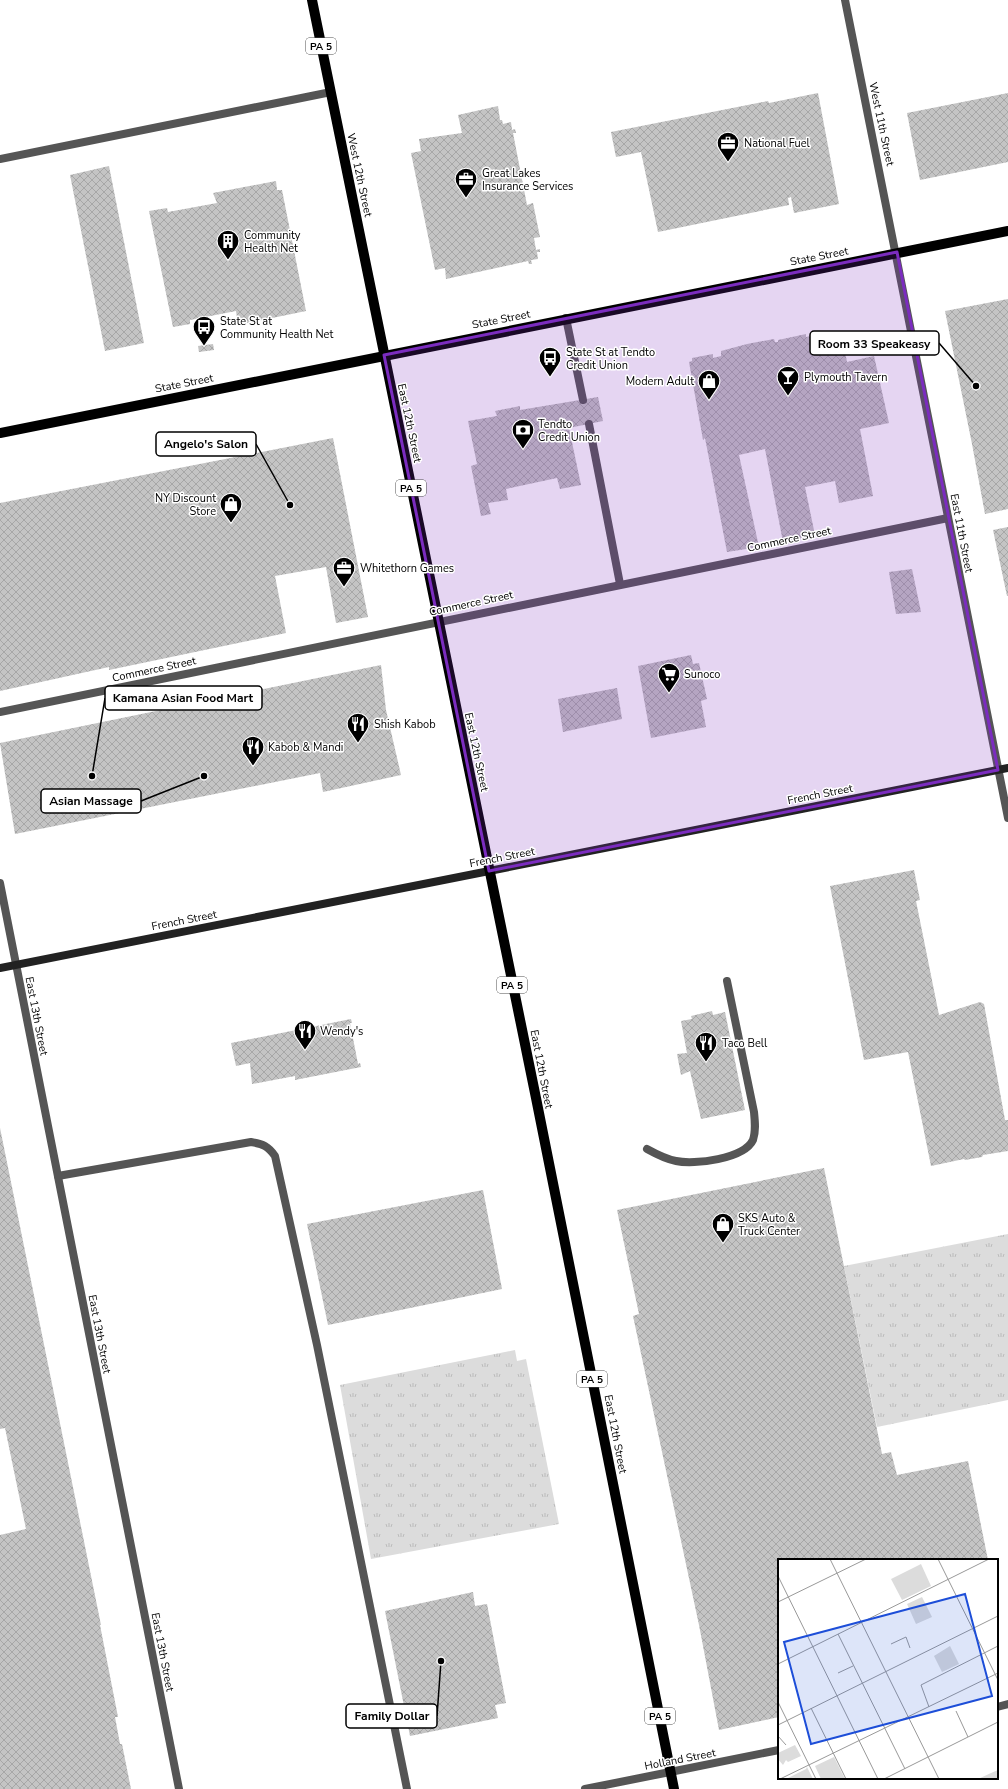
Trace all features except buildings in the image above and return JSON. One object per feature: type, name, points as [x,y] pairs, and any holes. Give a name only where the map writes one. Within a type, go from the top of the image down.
[{"type":"main road","name":"West 12th Street","points":[[312,0],[384,355]]},
{"type":"main road","name":"State Street","points":[[0,433],[566,318],[1008,231]]},
{"type":"main road","name":"East 12th Street","points":[[384,355],[674,1789]]},
{"type":"main road","name":"French Street","points":[[0,968],[1008,768]]},
{"type":"street","name":"West 11th Street","points":[[845,0],[897,252]]},
{"type":"street","points":[[0,159],[331,92]]},
{"type":"street","name":"East 11th Street","points":[[897,252],[1008,818]]},
{"type":"street","points":[[566,318],[583,400]]},
{"type":"street","points":[[589,424],[620,584]]},
{"type":"street","name":"Commerce Street","points":[[0,712],[438,621],[948,518]]},
{"type":"street","name":"East 13th Street","points":[[0,883],[179,1789]]},
{"type":"street","points":[[647,1149],[675,1161],[699,1162],[739,1153],[748,1147],[753,1140],[756,1129],[754,1112],[727,981]]},
{"type":"street","points":[[58,1176],[251,1142],[264,1144],[275,1156],[317,1345],[407,1789]]},
{"type":"street","points":[[998,1707],[1008,1704]]},
{"type":"street","name":"Holland Street","points":[[585,1789],[778,1750]]},
{"type":"highlighted area","points":[[897,252],[998,770],[489,871],[384,355]]},
{"type":"green space","points":[[1008,1234],[1008,1400],[877,1427],[844,1266]]},
{"type":"green space","points":[[515,1350],[517,1361],[526,1359],[559,1524],[371,1559],[340,1385]]},
{"type":"place","name":"National Fuel","points":[[728,162]]},
{"type":"place","name":"Great Lakes Insurance Services","points":[[466,198]]},
{"type":"place","name":"Community Health Net","points":[[228,260]]},
{"type":"place","name":"State St at Community Health Net","points":[[204,346]]},
{"type":"place","name":"State St at Tendto Credit Union","points":[[550,378]]},
{"type":"place","name":"Room 33 Speakeasy","points":[[976,386]]},
{"type":"place","name":"Plymouth Tavern","points":[[788,396]]},
{"type":"place","name":"Modern Adult","points":[[709,400]]},
{"type":"place","name":"Tendto Credit Union","points":[[523,450]]},
{"type":"place","name":"Angelo's Salon","points":[[290,505]]},
{"type":"place","name":"NY Discount Store","points":[[231,524]]},
{"type":"place","name":"Whitethorn Games","points":[[344,588]]},
{"type":"place","name":"Sunoco","points":[[669,694]]},
{"type":"place","name":"Shish Kabob","points":[[358,744]]},
{"type":"place","name":"Kabob & Mandi","points":[[253,766]]},
{"type":"place","name":"Kamana Asian Food Mart","points":[[92,776]]},
{"type":"place","name":"Asian Massage","points":[[204,776]]},
{"type":"place","name":"Wendy's","points":[[305,1050]]},
{"type":"place","name":"Taco Bell","points":[[706,1062]]},
{"type":"place","name":"SKS Auto & Truck Center","points":[[723,1244]]},
{"type":"place","name":"Family Dollar","points":[[441,1661]]}]
